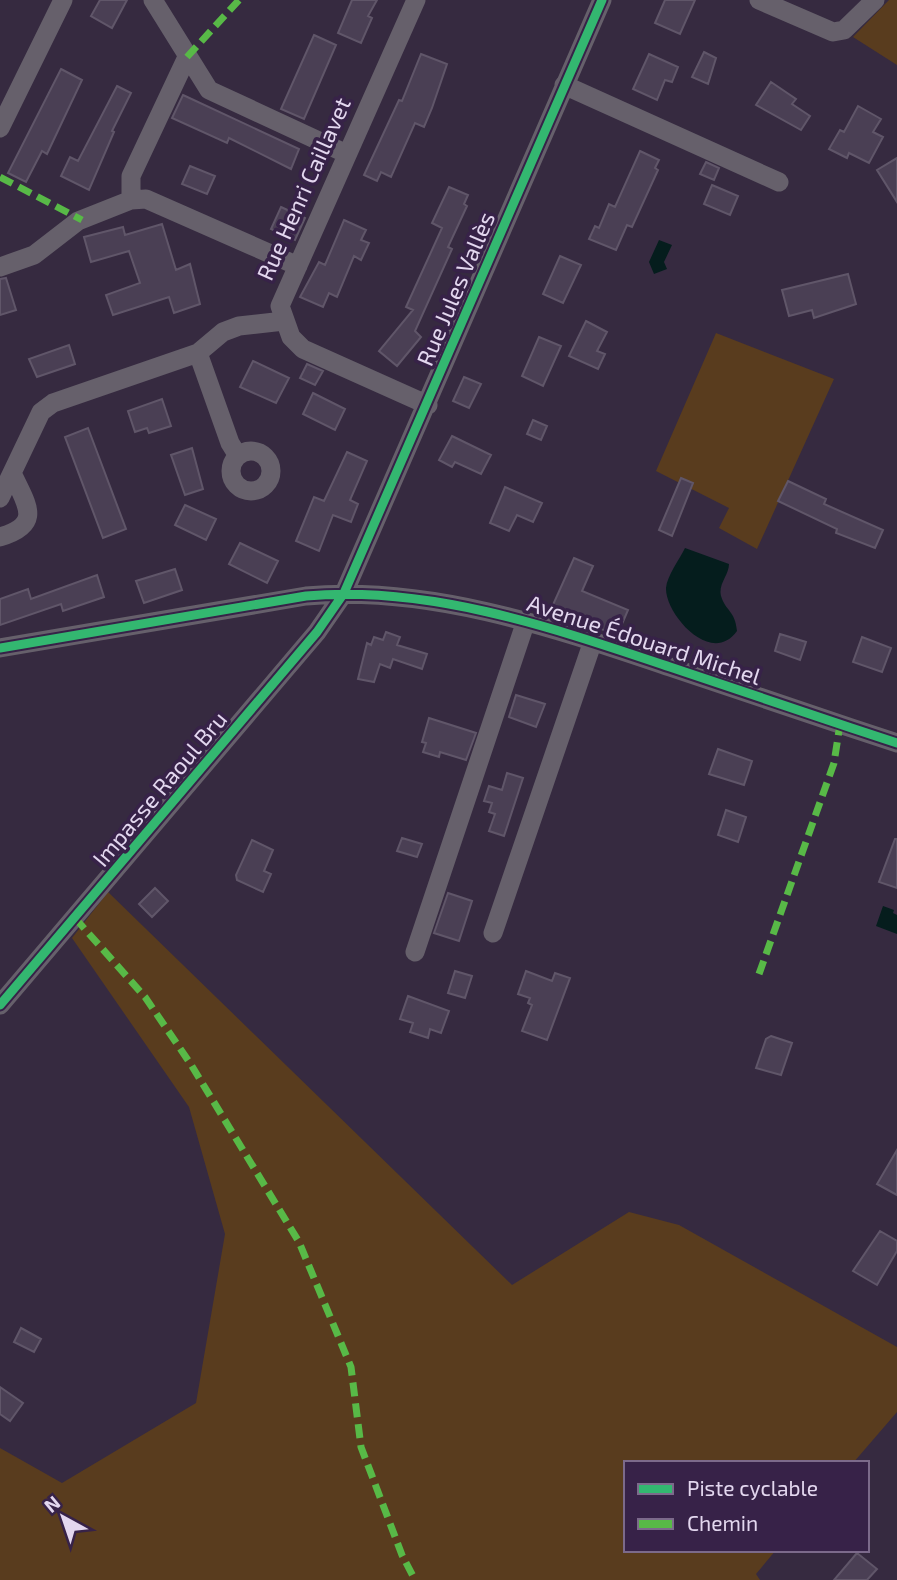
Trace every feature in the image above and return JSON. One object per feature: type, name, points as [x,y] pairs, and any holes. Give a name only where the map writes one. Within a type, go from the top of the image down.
[{"type":"street","points":[[0,128],[63,0]]},
{"type":"street","points":[[153,0],[209,90],[347,154]]},
{"type":"street","name":"Rue Henri Caillavet","points":[[284,321],[282,297],[298,267],[416,0]]},
{"type":"street","name":"Rue Jules Vallès","points":[[344,593],[602,0]]},
{"type":"street","points":[[759,0],[833,32],[844,30],[875,0]]},
{"type":"street","points":[[131,200],[131,176],[187,57]]},
{"type":"street","points":[[564,85],[779,182]]},
{"type":"street","points":[[0,267],[34,255],[78,221],[131,200],[146,199],[298,267]]},
{"type":"street","points":[[0,498],[41,412],[53,403],[198,353],[223,332],[239,326],[284,321],[303,349],[428,405]]},
{"type":"street","points":[[198,353],[230,443],[238,456]]},
{"type":"street","points":[[0,537],[16,532],[29,518],[29,510],[12,473]]},
{"type":"street","name":"Avenue Édouard Michel","points":[[0,648],[344,593],[477,610],[526,621],[897,743]]},
{"type":"street","name":"Impasse Raoul Bru","points":[[0,1005],[317,632],[344,593]]},
{"type":"street","points":[[415,952],[526,621]]},
{"type":"street","points":[[493,933],[593,641]]},
{"type":"shaded area","points":[[889,0],[897,0],[897,65],[853,37]]},
{"type":"shaded area","points":[[659,240],[672,245],[664,262],[667,269],[654,274],[649,262]]},
{"type":"shaded area","points":[[716,333],[834,379],[757,549],[719,528],[729,508],[656,471]]},
{"type":"shaded area","points":[[685,548],[729,564],[721,587],[721,596],[734,619],[737,631],[726,641],[715,643],[703,640],[691,633],[673,611],[666,588]]},
{"type":"shaded area","points":[[108,892],[512,1285],[629,1212],[679,1225],[897,1347],[897,1412],[855,1461],[624,1461],[624,1552],[774,1552],[756,1574],[760,1580],[0,1580],[0,1448],[62,1483],[196,1403],[225,1234],[189,1107],[72,938]]},
{"type":"shaded area","points":[[883,906],[894,910],[893,913],[897,915],[897,934],[876,926]]},
{"type":"building","points":[[100,0],[127,0],[112,28],[91,16]]},
{"type":"building","points":[[352,0],[377,0],[368,16],[372,18],[361,43],[338,33]]},
{"type":"building","points":[[665,0],[695,0],[680,34],[655,23]]},
{"type":"building","points":[[314,35],[336,45],[304,119],[281,109]]},
{"type":"building","points":[[704,52],[716,58],[708,84],[692,77]]},
{"type":"building","points":[[421,54],[447,64],[432,108],[424,127],[415,123],[391,177],[381,172],[377,181],[364,175],[399,100],[402,101]]},
{"type":"building","points":[[649,54],[678,67],[672,82],[665,80],[657,100],[633,89]]},
{"type":"building","points":[[61,69],[82,80],[47,154],[42,151],[26,182],[8,173]]},
{"type":"building","points":[[771,82],[796,99],[792,104],[810,116],[801,130],[756,105]]},
{"type":"building","points":[[117,86],[131,93],[112,131],[114,132],[89,190],[61,176],[70,157],[78,161]]},
{"type":"building","points":[[183,95],[299,149],[291,169],[229,138],[227,143],[172,118]]},
{"type":"building","points":[[858,106],[881,119],[873,132],[883,137],[869,163],[849,153],[847,158],[829,149],[840,130],[844,132]]},
{"type":"building","points":[[640,151],[659,160],[655,168],[658,170],[632,227],[627,225],[616,250],[589,239],[595,226],[599,228],[609,204],[615,207]]},
{"type":"building","points":[[897,158],[897,202],[877,170]]},
{"type":"building","points":[[706,162],[719,168],[714,180],[700,174]]},
{"type":"building","points":[[190,166],[215,176],[207,194],[182,184]]},
{"type":"building","points":[[712,185],[738,196],[730,215],[704,204]]},
{"type":"building","points":[[449,187],[468,195],[464,204],[467,206],[448,247],[452,249],[415,331],[421,337],[397,366],[379,351],[413,310],[406,307],[442,228],[432,223]]},
{"type":"building","points":[[281,207],[305,218],[295,240],[271,229]]},
{"type":"building","points":[[344,220],[366,230],[361,240],[369,243],[361,260],[354,256],[337,297],[329,293],[323,307],[300,297],[319,262],[325,265]]},
{"type":"building","points":[[162,224],[176,270],[190,264],[200,304],[174,313],[169,297],[113,315],[106,295],[140,283],[129,251],[91,262],[84,237],[123,227],[125,235]]},
{"type":"building","points":[[560,256],[581,265],[563,303],[543,294]]},
{"type":"building","points":[[848,274],[856,304],[814,318],[812,310],[789,316],[782,290]]},
{"type":"building","points":[[6,278],[16,310],[0,315],[0,279]]},
{"type":"building","points":[[586,321],[607,332],[597,351],[605,354],[598,369],[569,356]]},
{"type":"building","points":[[539,337],[561,346],[543,386],[522,376]]},
{"type":"building","points":[[69,345],[75,364],[37,377],[29,359]]},
{"type":"building","points":[[253,361],[289,378],[276,403],[240,387]]},
{"type":"building","points":[[307,364],[323,371],[315,385],[300,378]]},
{"type":"building","points":[[464,377],[481,384],[469,408],[453,401]]},
{"type":"building","points":[[313,393],[345,409],[335,430],[303,414]]},
{"type":"building","points":[[162,399],[171,426],[149,433],[147,428],[135,432],[128,411]]},
{"type":"building","points":[[533,420],[547,426],[541,440],[527,434]]},
{"type":"building","points":[[88,428],[126,529],[103,538],[65,437]]},
{"type":"building","points":[[452,436],[491,455],[481,474],[455,462],[452,467],[439,460]]},
{"type":"building","points":[[192,448],[203,489],[185,495],[171,455]]},
{"type":"building","points":[[347,452],[367,461],[350,500],[358,504],[351,522],[333,515],[319,551],[296,541],[314,497],[324,501]]},
{"type":"building","points":[[681,478],[693,483],[672,536],[659,530]]},
{"type":"building","points":[[788,481],[826,499],[824,504],[883,530],[875,548],[836,533],[837,529],[778,501]]},
{"type":"building","points":[[505,487],[542,503],[533,522],[517,515],[509,531],[490,523]]},
{"type":"building","points":[[185,505],[216,519],[206,540],[175,525]]},
{"type":"building","points":[[240,543],[278,561],[267,583],[229,564]]},
{"type":"building","points":[[574,558],[593,566],[582,591],[628,610],[617,636],[552,607]]},
{"type":"building","points":[[175,569],[182,590],[144,603],[136,581]]},
{"type":"building","points":[[97,575],[104,597],[63,611],[61,604],[0,625],[0,599],[28,589],[31,599]]},
{"type":"building","points":[[386,632],[400,637],[397,645],[427,654],[422,669],[393,659],[390,668],[380,664],[374,682],[358,679],[367,643],[371,645],[374,637],[383,640]]},
{"type":"building","points":[[780,634],[806,642],[800,660],[775,651]]},
{"type":"building","points":[[862,637],[891,648],[882,672],[853,662]]},
{"type":"building","points":[[516,695],[545,704],[536,727],[509,717]]},
{"type":"building","points":[[429,718],[476,733],[466,760],[440,752],[439,757],[423,752],[426,743],[422,742]]},
{"type":"building","points":[[718,749],[752,761],[744,785],[709,774]]},
{"type":"building","points":[[507,773],[523,778],[504,836],[489,831],[495,814],[489,812],[492,803],[484,801],[489,786],[502,790]]},
{"type":"building","points":[[726,810],[746,817],[738,842],[718,835]]},
{"type":"building","points":[[402,838],[422,844],[417,857],[397,851]]},
{"type":"building","points":[[897,839],[897,888],[879,882]]},
{"type":"building","points":[[252,840],[273,850],[264,871],[271,874],[263,892],[237,880],[236,875]]},
{"type":"building","points":[[155,888],[168,901],[152,917],[139,904]]},
{"type":"building","points":[[448,893],[472,901],[459,941],[434,933]]},
{"type":"building","points":[[455,971],[472,976],[465,998],[448,993]]},
{"type":"building","points":[[526,971],[552,981],[555,973],[570,978],[547,1040],[522,1031],[532,1005],[528,1003],[530,998],[518,994]]},
{"type":"building","points":[[408,996],[449,1011],[441,1033],[430,1029],[428,1038],[410,1032],[413,1023],[400,1019]]},
{"type":"building","points":[[771,1036],[792,1043],[781,1075],[756,1068],[766,1039]]},
{"type":"building","points":[[897,1150],[897,1195],[877,1184]]},
{"type":"building","points":[[880,1231],[897,1241],[897,1251],[877,1285],[853,1271]]},
{"type":"building","points":[[21,1328],[41,1339],[34,1352],[14,1342]]},
{"type":"building","points":[[0,1387],[23,1403],[10,1421],[0,1414]]},
{"type":"building","points":[[857,1553],[877,1569],[867,1580],[834,1580]]},
{"type":"marked path","points":[[187,57],[239,0]]},
{"type":"marked path","points":[[0,177],[82,220]]},
{"type":"marked path","points":[[759,974],[834,763],[840,724]]},
{"type":"marked path","points":[[75,918],[145,997],[190,1063],[299,1242],[351,1367],[361,1447],[402,1555],[415,1580]]},
{"type":"cycle path","points":[[0,1005],[317,632],[344,593],[602,0]]},
{"type":"cycle path","points":[[0,648],[306,596],[352,594],[399,597],[445,603],[537,624],[897,743]]}]
